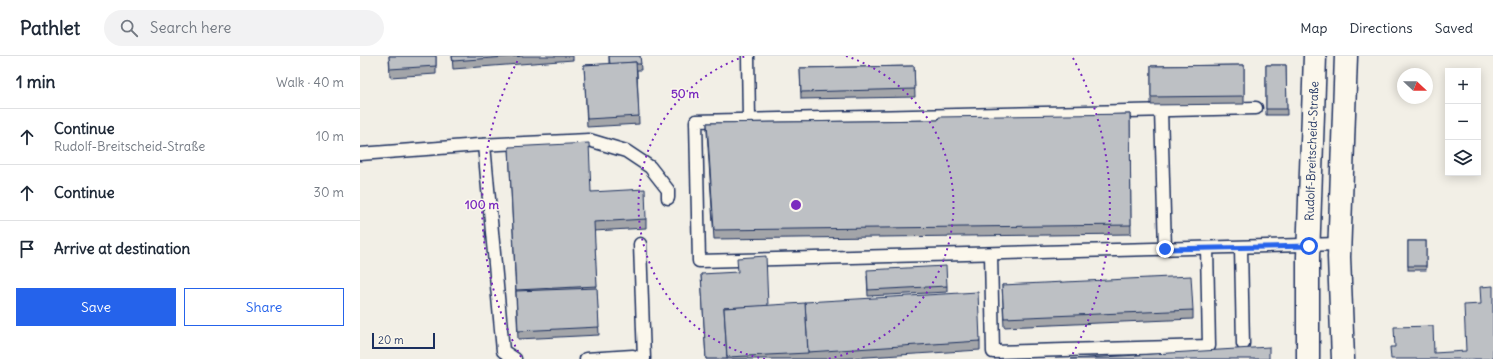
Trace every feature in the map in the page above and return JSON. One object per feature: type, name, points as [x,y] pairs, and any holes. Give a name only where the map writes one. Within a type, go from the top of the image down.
[{"type":"street","name":"Rudolf-Breitscheid-Straße","points":[[1308,359],[1309,246],[1315,56]]},
{"type":"street","points":[[1343,359],[1339,244],[1346,56]]},
{"type":"lane","points":[[748,56],[749,120]]},
{"type":"lane","points":[[1256,108],[696,122],[699,261],[1241,248],[1339,244]]},
{"type":"lane","points":[[1162,110],[1165,249]]},
{"type":"lane","points":[[360,154],[484,145],[589,140],[626,151],[650,167],[668,190],[668,198]]},
{"type":"lane","points":[[484,145],[504,351],[515,359]]},
{"type":"lane","points":[[640,244],[644,359]]},
{"type":"lane","points":[[991,254],[993,352],[1209,346],[1207,248]]},
{"type":"lane","points":[[1241,248],[1243,344]]},
{"type":"lane","points":[[586,359],[633,356],[641,359]]},
{"type":"building","points":[[389,56],[436,56],[436,66],[390,69]]},
{"type":"building","points":[[452,56],[520,56],[453,61]]},
{"type":"building","points":[[609,56],[640,56],[641,64],[636,64],[636,62],[610,64]]},
{"type":"building","points":[[636,62],[639,116],[587,119],[584,65]]},
{"type":"building","points":[[1244,65],[1244,96],[1151,97],[1151,66]]},
{"type":"building","points":[[1266,65],[1286,65],[1287,109],[1266,109]]},
{"type":"building","points":[[914,66],[915,89],[801,92],[800,68]]},
{"type":"building","points":[[1130,114],[1131,225],[714,230],[707,123],[938,120],[939,117]]},
{"type":"building","points":[[589,143],[591,192],[645,189],[646,219],[594,222],[597,286],[516,290],[509,147]]},
{"type":"building","points":[[1408,241],[1426,241],[1426,266],[1408,266]]},
{"type":"building","points":[[766,256],[768,306],[724,308],[727,359],[706,359],[701,274],[738,272],[737,258]]},
{"type":"building","points":[[946,266],[947,286],[868,290],[867,270]]},
{"type":"building","points":[[1191,276],[1193,310],[1004,318],[1002,285]]},
{"type":"building","points":[[1493,286],[1493,359],[1391,359],[1390,347],[1395,347],[1394,327],[1433,326],[1434,353],[1466,351],[1464,305],[1481,304],[1480,287]]},
{"type":"building","points":[[597,288],[599,327],[518,331],[516,291]]},
{"type":"building","points":[[978,292],[980,341],[808,352],[805,302]]},
{"type":"building","points":[[805,303],[808,353],[727,357],[724,308]]},
{"type":"building","points":[[1269,347],[1269,359],[1071,359]]},
{"type":"route","points":[[1165,249],[1309,246]]}]
